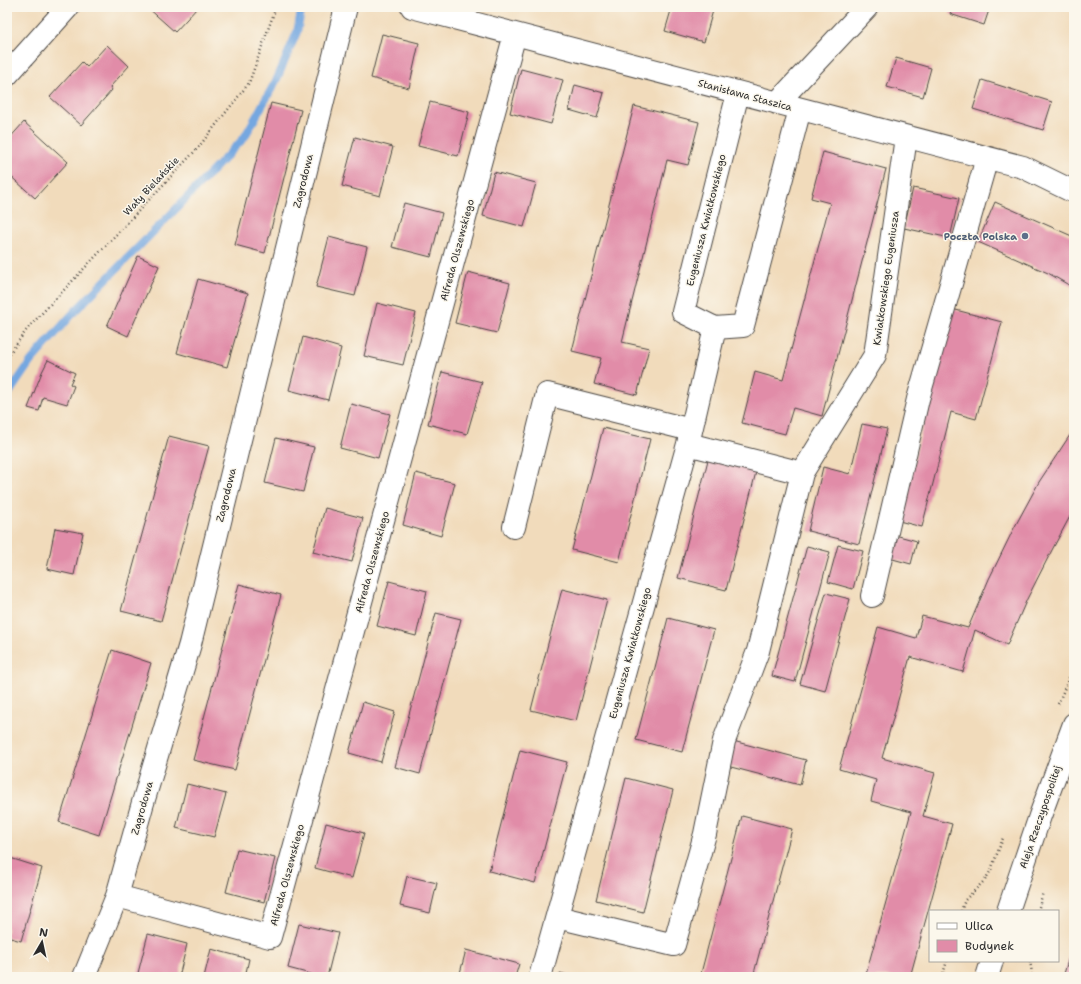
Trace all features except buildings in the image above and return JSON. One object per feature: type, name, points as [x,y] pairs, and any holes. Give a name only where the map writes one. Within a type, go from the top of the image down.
[{"type":"street","points":[[7,75],[68,7]]},
{"type":"street","name":"Zagrodowa","points":[[84,977],[117,896],[190,644],[346,7]]},
{"type":"street","name":"Stanisława Staszica","points":[[412,7],[1024,167],[1074,192]]},
{"type":"street","points":[[778,103],[867,7]]},
{"type":"street","name":"Alfreda Olszewskiego","points":[[117,896],[270,937],[515,34]]},
{"type":"street","name":"Eugeniusza Kwiatkowskiego","points":[[738,93],[682,312],[715,328],[743,326],[800,109]]},
{"type":"street","name":"Kwiatkowskiego Eugeniusza","points":[[557,917],[674,945],[705,834],[724,741],[758,651],[802,473],[875,355],[906,136]]},
{"type":"street","points":[[872,596],[918,399],[987,158]]},
{"type":"street","name":"Eugeniusza Kwiatkowskiego","points":[[540,977],[689,437],[715,328]]},
{"type":"street","points":[[514,527],[547,394],[802,473]]},
{"type":"street","name":"Aleja Rzeczypospolitej","points":[[1008,910],[1040,816],[1074,724]]},
{"type":"street","points":[[987,977],[992,962]]},
{"type":"path","name":"Wały Bielańskie","points":[[7,358],[28,328],[197,149],[248,82],[276,7]]},
{"type":"path","points":[[961,910],[965,900]]},
{"type":"path","points":[[942,977],[947,962]]},
{"type":"path","points":[[1030,962],[1032,973]]},
{"type":"waterway","points":[[7,396],[31,361],[76,310],[244,138],[277,79],[297,32],[302,7]]},
{"type":"place","name":"Poczta Polska","points":[[1025,236]]}]
